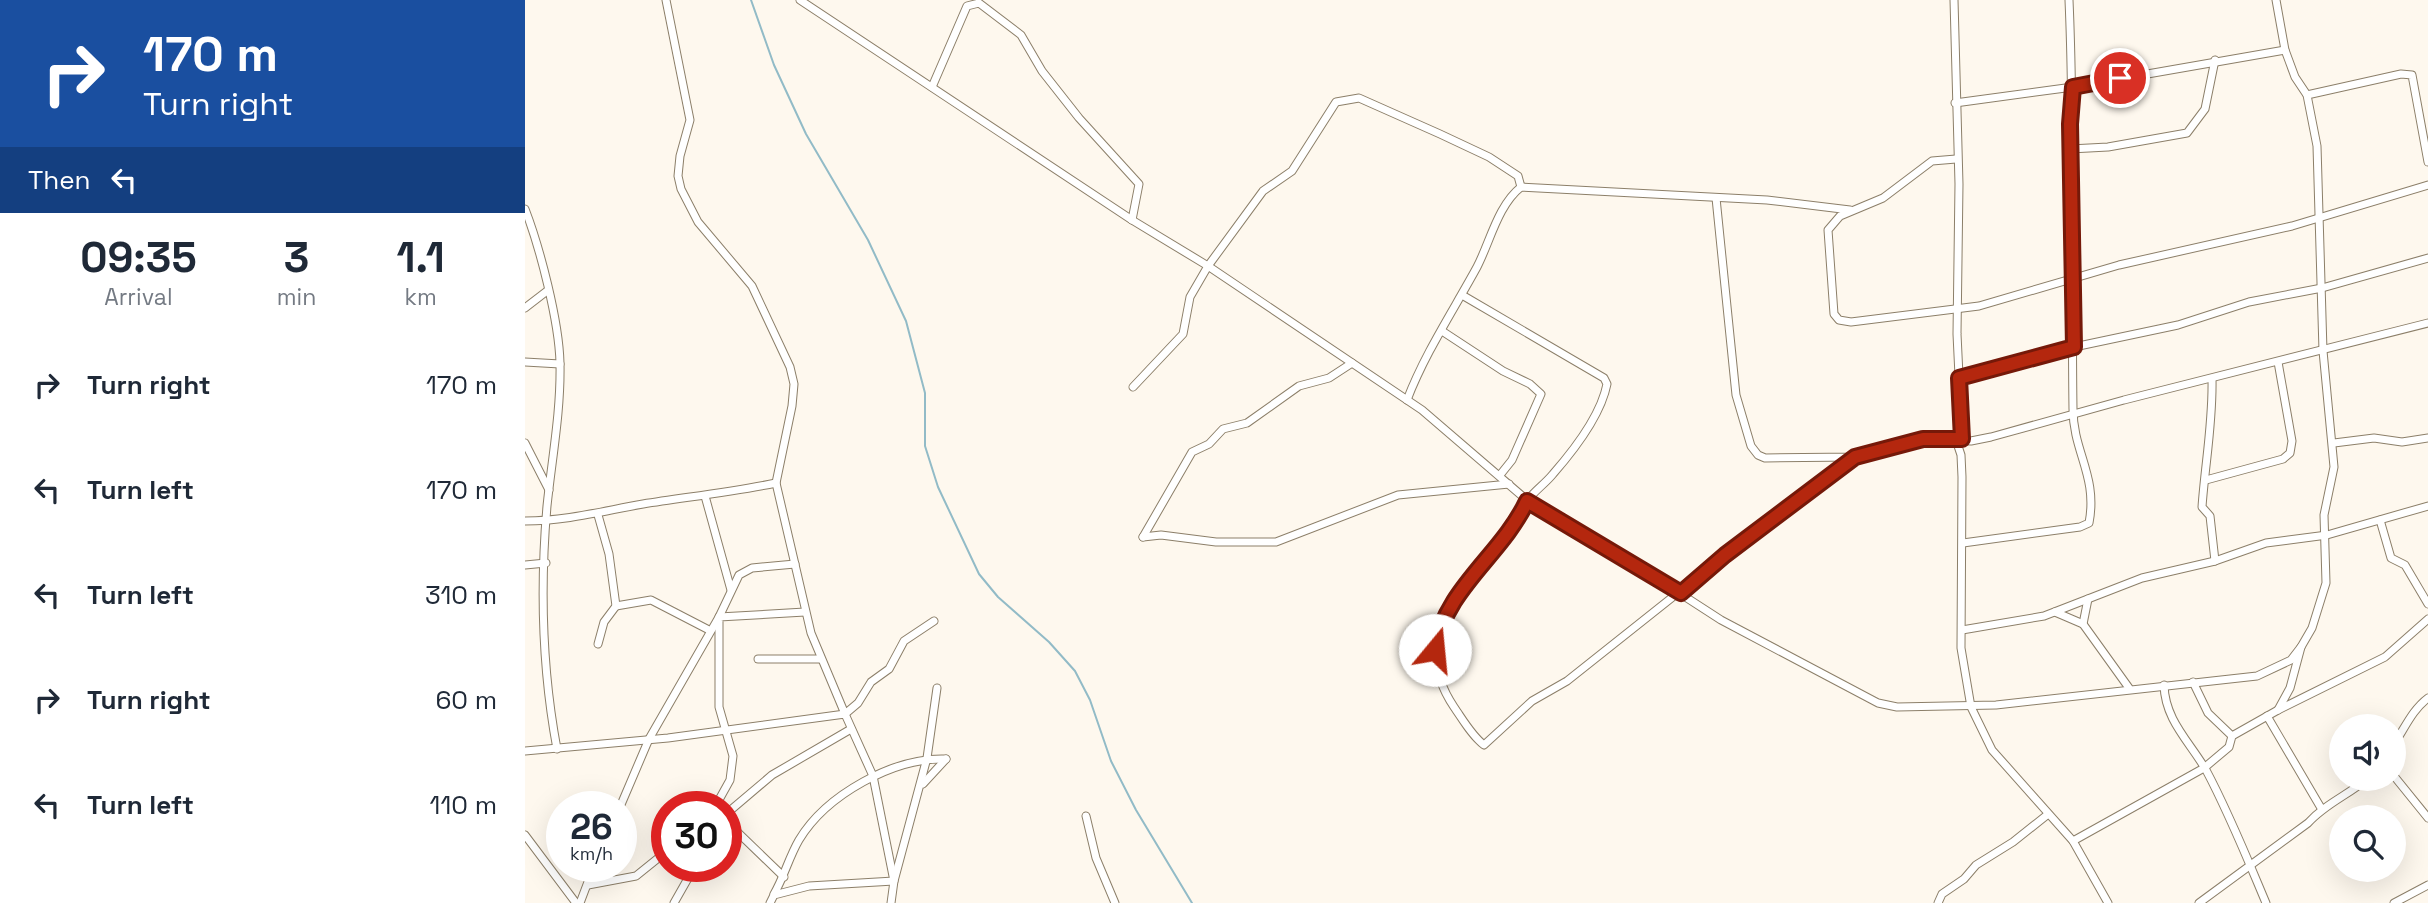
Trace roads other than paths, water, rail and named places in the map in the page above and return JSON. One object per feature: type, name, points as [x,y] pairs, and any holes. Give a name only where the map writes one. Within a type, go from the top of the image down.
[{"type":"street","points":[[666,0],[690,120],[679,166],[681,189],[698,222],[752,286],[790,367],[794,384],[776,483],[805,612],[821,659],[873,776],[894,881]]},
{"type":"street","points":[[800,0],[1132,220],[1208,265],[1407,400],[1500,475],[1527,501],[1681,593],[1721,620],[1878,703],[1897,707],[1971,707],[2257,676],[2291,660],[2301,648]]},
{"type":"street","points":[[1954,0],[1956,159],[1959,184],[1957,310],[1963,543],[1963,676],[1971,707],[1991,750],[2073,841],[2108,903]]},
{"type":"street","points":[[1963,543],[2089,523],[2092,489],[2073,413],[2070,149],[2073,87],[2069,0]]},
{"type":"street","points":[[2276,0],[2285,50],[2295,77],[2307,95],[2317,146],[2323,351],[2334,443],[2333,482],[2325,515],[2326,581],[2322,600],[2301,648],[2290,688],[2278,709]]},
{"type":"street","points":[[932,87],[967,6],[979,3],[999,15],[1021,35],[1042,71],[1079,118],[1139,184],[1132,220]]},
{"type":"street","points":[[1955,103],[2073,87],[2215,60],[2285,50]]},
{"type":"street","points":[[2070,149],[2108,147],[2187,133],[2206,109],[2215,60]]},
{"type":"street","points":[[2307,95],[2401,74],[2412,75],[2428,162]]},
{"type":"street","points":[[1133,387],[1183,334],[1190,297],[1208,265],[1263,191],[1292,171],[1331,106],[1347,97],[1371,102],[1489,157],[1518,176],[1521,187],[1495,226],[1462,295],[1425,356],[1407,400]]},
{"type":"street","points":[[1956,159],[1932,160],[1883,198],[1840,216],[1828,230],[1834,314],[1839,320],[1851,322],[1957,310],[1999,302],[2119,265],[2257,235],[2428,185]]},
{"type":"street","points":[[1521,187],[1817,204],[1852,210]]},
{"type":"street","points":[[1716,198],[1736,395],[1751,446],[1758,455],[1765,458],[1855,457],[1923,439],[1971,441],[2428,323]]},
{"type":"street","points":[[525,209],[547,290],[560,363],[555,457],[547,521],[544,645],[549,709],[557,749]]},
{"type":"street","points":[[1959,378],[2074,347],[2178,325],[2249,302],[2322,288],[2428,258]]},
{"type":"street","points":[[525,308],[547,290]]},
{"type":"street","points":[[1462,295],[1604,378],[1607,384],[1572,451],[1527,501],[1511,532],[1468,579],[1452,602],[1437,636],[1436,666],[1441,683],[1481,744],[1486,744],[1532,701],[1567,681],[1855,457]]},
{"type":"street","points":[[1442,331],[1503,371],[1530,384],[1541,394],[1512,460],[1500,475]]},
{"type":"street","points":[[525,362],[560,363]]},
{"type":"street","points":[[2206,480],[2283,459],[2290,453],[2292,441],[2278,362]]},
{"type":"street","points":[[1352,363],[1329,378],[1299,386],[1247,423],[1223,429],[1209,444],[1192,452],[1143,537],[1161,535],[1216,542],[1276,542],[1398,495],[1509,484]]},
{"type":"street","points":[[2211,379],[2211,440],[2205,455],[2206,480],[2202,507],[2210,516],[2215,562]]},
{"type":"street","points":[[2334,443],[2374,438],[2402,442],[2428,438]]},
{"type":"street","points":[[1961,455],[1971,441]]},
{"type":"street","points":[[525,443],[550,491]]},
{"type":"street","points":[[1488,467],[1488,486]]},
{"type":"street","points":[[525,521],[598,515],[641,505],[776,483]]},
{"type":"street","points":[[705,496],[731,590]]},
{"type":"street","points":[[1962,630],[2055,612],[2142,578],[2215,562],[2266,543],[2327,535],[2428,506]]},
{"type":"street","points":[[598,515],[609,554],[616,606]]},
{"type":"street","points":[[2380,520],[2391,558],[2405,565],[2428,604]]},
{"type":"street","points":[[525,565],[546,562]]},
{"type":"street","points":[[627,791],[649,740],[709,630],[719,617],[731,590],[745,570],[795,564]]},
{"type":"street","points":[[2083,624],[2088,599]]},
{"type":"street","points":[[598,644],[604,622],[616,606],[651,600],[709,630]]},
{"type":"street","points":[[719,617],[805,612]]},
{"type":"street","points":[[2055,612],[2083,624],[2129,688]]},
{"type":"street","points":[[719,617],[720,718],[733,756],[733,767],[722,791]]},
{"type":"street","points":[[2073,841],[2204,768],[2228,747],[2232,736],[2278,709],[2385,657],[2428,619]]},
{"type":"street","points":[[525,751],[649,740],[845,714],[858,703],[871,682],[889,669],[904,641],[933,621]]},
{"type":"street","points":[[758,659],[821,659]]},
{"type":"street","points":[[2193,682],[2209,713],[2232,736]]},
{"type":"street","points":[[2164,685],[2164,698],[2179,734],[2204,768],[2251,864],[2266,903]]},
{"type":"street","points":[[2149,687],[2164,698]]},
{"type":"street","points":[[891,903],[894,881],[927,758],[937,688]]},
{"type":"street","points":[[2406,727],[2409,717],[2428,698]]},
{"type":"street","points":[[2267,716],[2321,808]]},
{"type":"street","points":[[742,800],[772,775],[851,729]]},
{"type":"street","points":[[770,903],[801,837],[838,801],[873,776],[927,758],[946,759],[920,788]]},
{"type":"street","points":[[2199,903],[2308,823],[2321,808],[2352,791]]},
{"type":"street","points":[[2406,791],[2428,818]]},
{"type":"street","points":[[1938,903],[1942,894],[1964,879],[1976,865],[2014,842],[2047,815]]},
{"type":"street","points":[[1086,816],[1096,858],[1115,903]]},
{"type":"street","points":[[525,835],[578,903],[589,882]]},
{"type":"street","points":[[742,836],[784,877]]},
{"type":"street","points":[[588,885],[636,876],[651,864]]},
{"type":"street","points":[[773,895],[809,886],[894,881]]},
{"type":"street","points":[[674,903],[686,882]]},
{"type":"street","points":[[2394,903],[2427,886]]},
{"type":"waterway","points":[[751,0],[774,65],[806,134],[868,240],[906,321],[925,393],[925,446],[938,487],[979,574],[998,597],[1049,642],[1075,671],[1090,700],[1111,761],[1136,810],[1192,903]]}]
